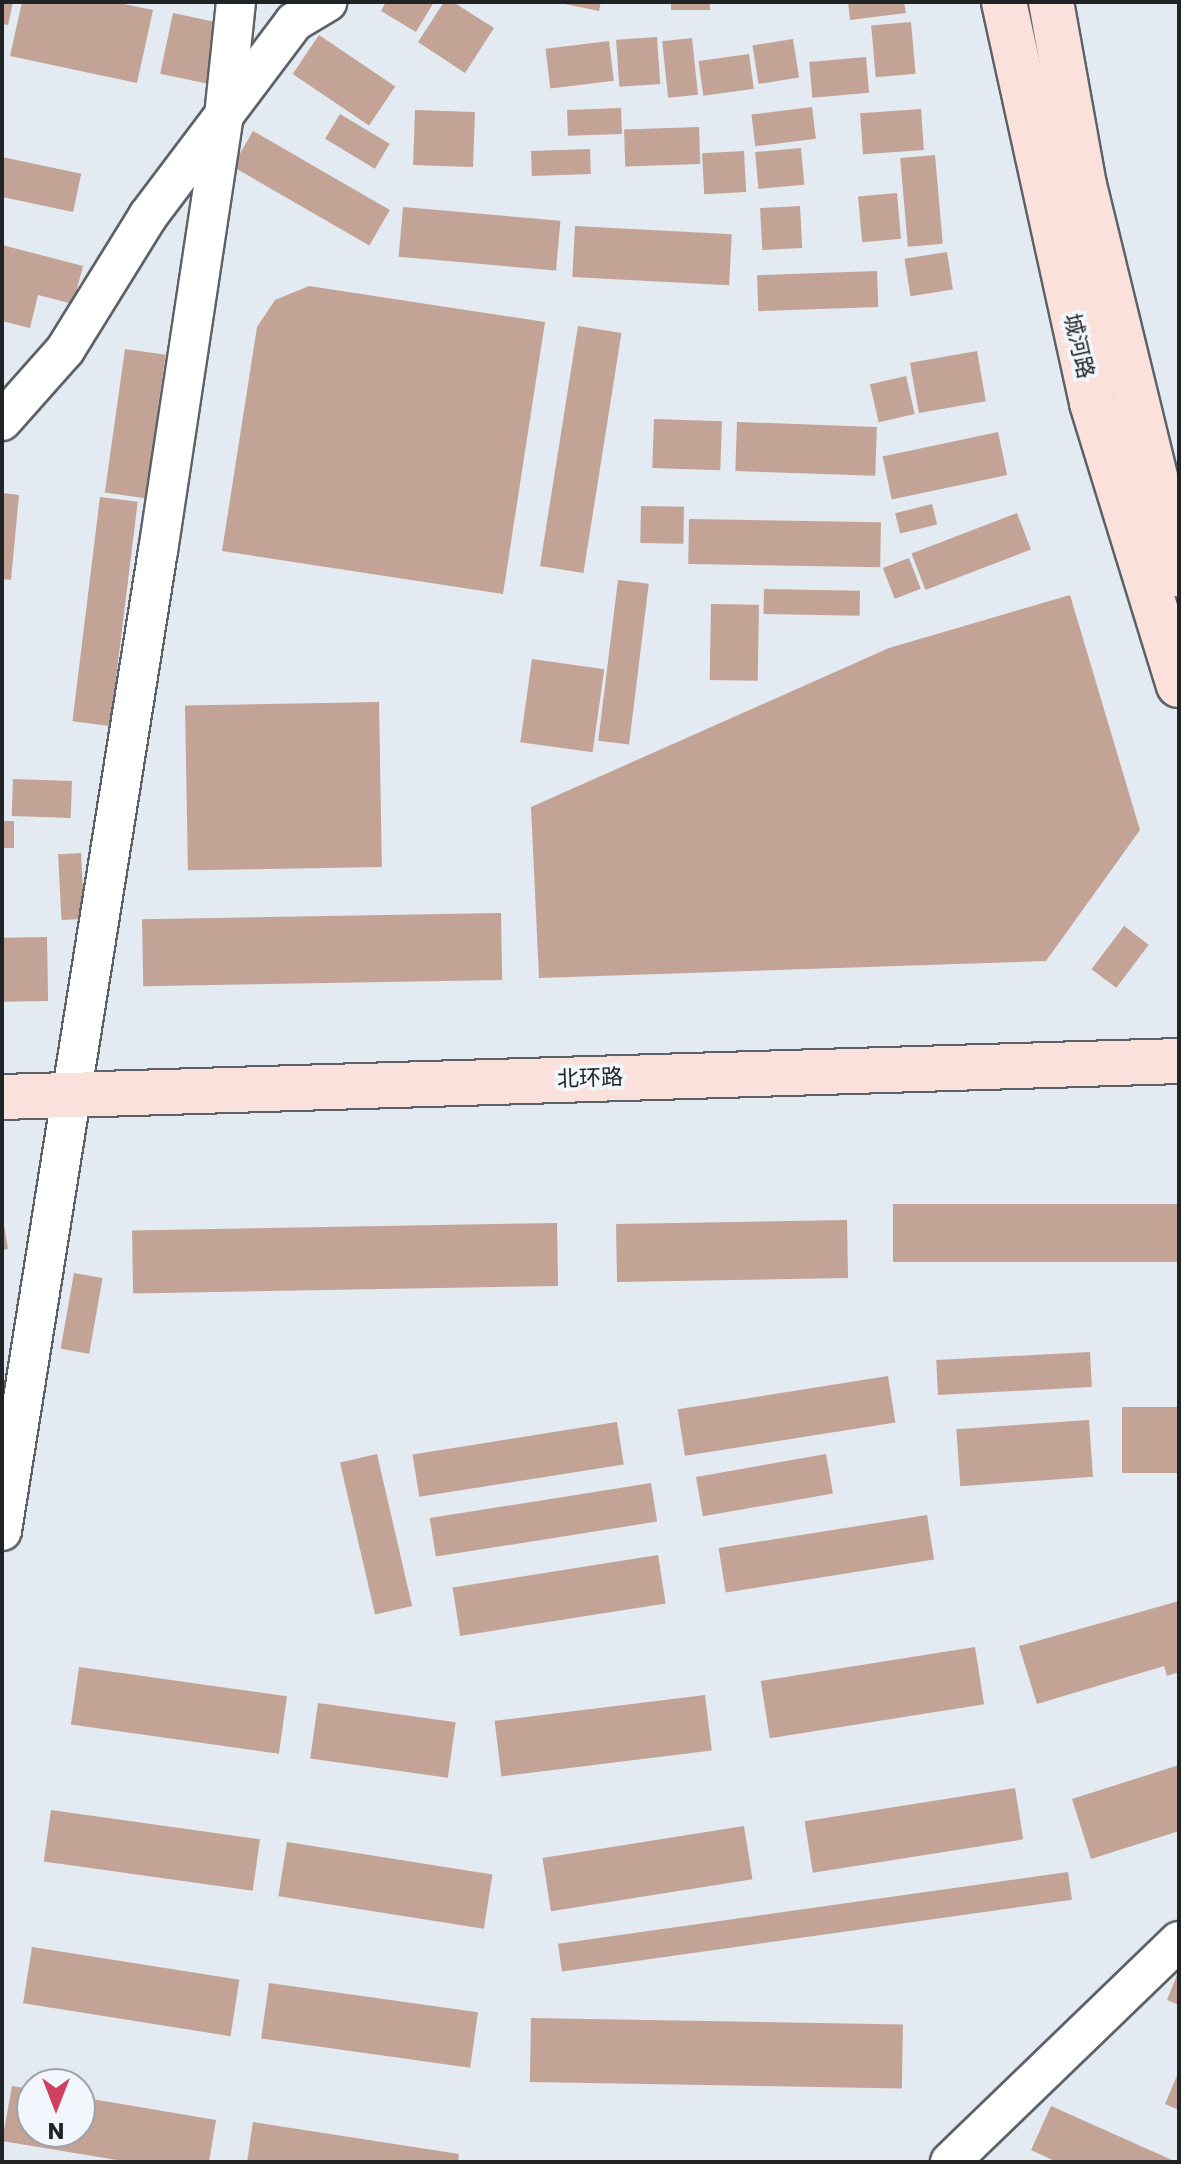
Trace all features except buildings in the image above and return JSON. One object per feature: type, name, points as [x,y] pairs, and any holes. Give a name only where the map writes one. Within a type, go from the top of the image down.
[{"type":"main road","name":"城河路","points":[[1004,2],[1092,403],[1179,685]]},
{"type":"main road","name":"城河路","points":[[1051,2],[1084,185],[1179,575]]},
{"type":"main road","name":"北环路","points":[[2,1097],[1179,1061]]},
{"type":"street","points":[[2,1531],[224,116],[236,2]]},
{"type":"street","points":[[2,421],[65,350],[148,216],[294,22],[327,2]]},
{"type":"street","points":[[950,2162],[1179,1941]]}]
